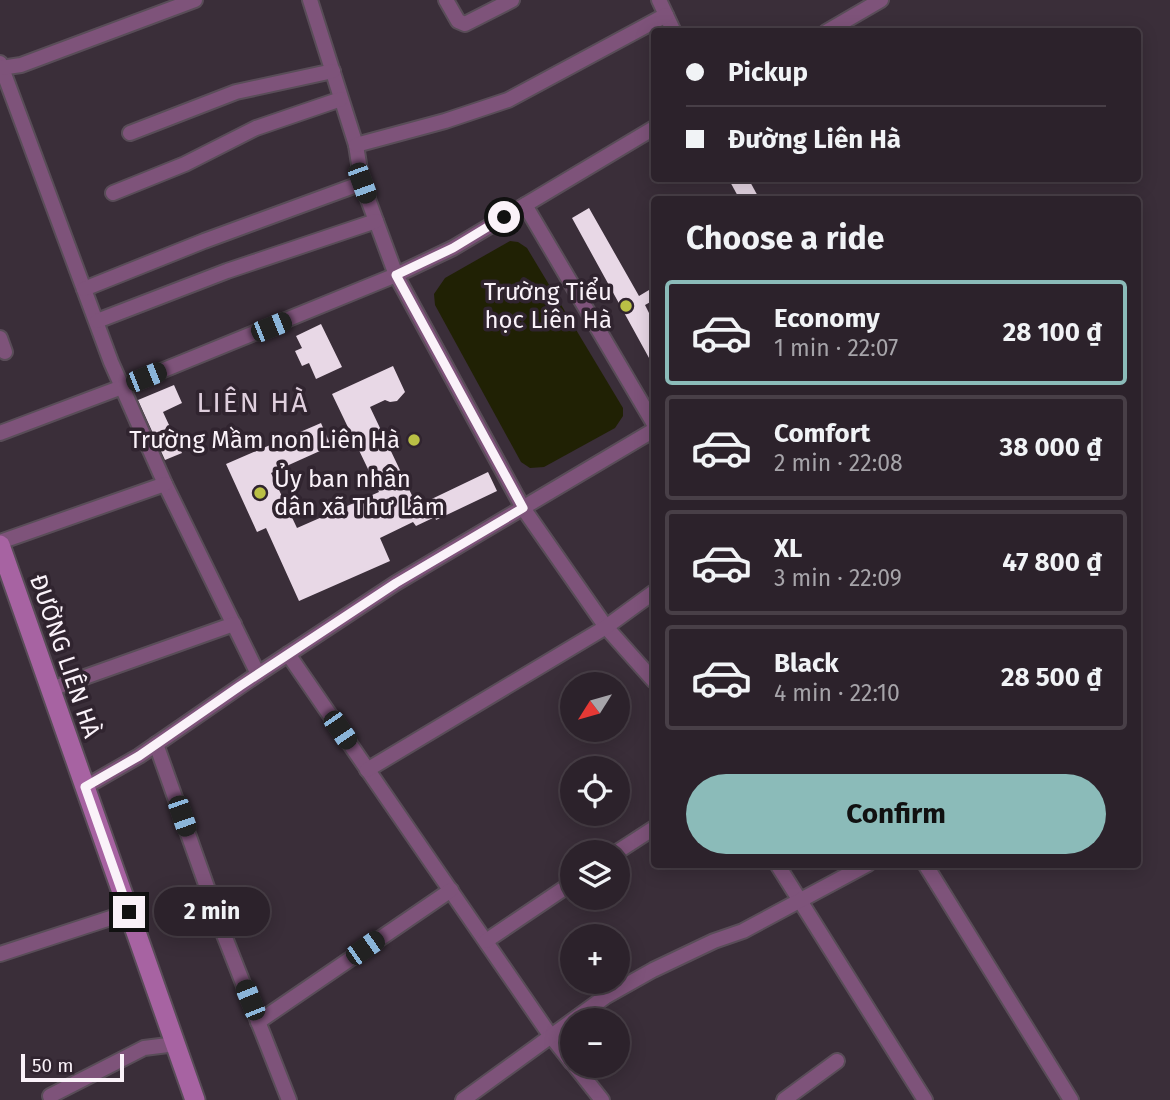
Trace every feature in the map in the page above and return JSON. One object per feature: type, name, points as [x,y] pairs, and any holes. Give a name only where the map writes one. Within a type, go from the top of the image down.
[{"type":"main road","name":"ĐƯỜNG LIÊN HÀ","points":[[0,543],[195,1100]]},
{"type":"street","points":[[195,0],[22,65],[1,66],[122,387],[165,484],[258,674]]},
{"type":"street","points":[[310,0],[356,145],[362,183],[396,275],[523,508],[606,627],[651,674]]},
{"type":"street","points":[[446,0],[458,21],[465,24],[512,0]]},
{"type":"street","points":[[659,0],[672,28]]},
{"type":"street","points":[[833,28],[881,0]]},
{"type":"street","points":[[356,145],[445,121],[508,100],[666,15]]},
{"type":"street","points":[[130,133],[236,92],[333,71]]},
{"type":"street","points":[[113,193],[186,164],[256,128],[341,99]]},
{"type":"street","points":[[0,433],[122,387],[396,275],[453,248],[651,130]]},
{"type":"street","points":[[84,289],[362,183]]},
{"type":"street","points":[[525,205],[651,419]]},
{"type":"street","points":[[97,321],[227,271],[376,221]]},
{"type":"street","points":[[85,787],[156,744],[396,583],[651,432]]},
{"type":"street","points":[[0,543],[165,484]]},
{"type":"street","points":[[367,770],[606,627],[651,594]]},
{"type":"street","points":[[51,689],[234,624]]},
{"type":"street","points":[[288,654],[560,1048]]},
{"type":"street","points":[[156,744],[224,935],[289,1100]]},
{"type":"street","points":[[630,844],[651,830]]},
{"type":"street","points":[[779,868],[925,1100]]},
{"type":"street","points":[[470,1098],[550,1035],[605,997],[653,970],[714,941],[743,931],[861,868]]},
{"type":"street","points":[[927,868],[1071,1100]]},
{"type":"street","points":[[258,1021],[451,890]]},
{"type":"street","points":[[486,941],[560,891]]},
{"type":"street","points":[[0,954],[129,912]]},
{"type":"street","points":[[50,1096],[144,1048],[176,1044]]},
{"type":"street","points":[[784,1100],[837,1062]]},
{"type":"street","points":[[584,1078],[602,1100]]},
{"type":"shaded area","points":[[510,241],[518,242],[527,248],[623,408],[623,416],[615,428],[544,467],[530,468],[521,462],[435,305],[434,294],[445,278]]},
{"type":"building","points":[[730,182],[750,182],[758,196],[738,196]]},
{"type":"building","points":[[589,208],[639,296],[651,289],[651,302],[645,305],[651,317],[651,362],[572,218]]},
{"type":"building","points":[[321,324],[342,367],[316,379],[309,363],[302,366],[295,351],[302,348],[296,336]]},
{"type":"building","points":[[393,366],[405,392],[397,401],[385,400],[370,407],[417,506],[488,472],[497,491],[436,520],[435,517],[416,526],[413,522],[380,538],[390,561],[299,601],[266,528],[257,532],[226,464],[321,423],[331,446],[271,473],[297,528],[379,492],[332,394]]},
{"type":"building","points":[[174,385],[182,403],[163,412],[182,453],[165,460],[138,400]]},
{"type":"place","name":"Trường Tiểu học Liên Hà","points":[[626,306]]},
{"type":"place","name":"Trường Mầm non Liên Hà","points":[[414,440]]},
{"type":"place","name":"Ủy ban nhân dân xã Thư Lâm","points":[[260,493]]},
{"type":"district","name":"LIÊN HÀ","points":[[253,402]]},
{"type":"route","points":[[129,912],[85,787],[139,756],[396,583],[523,508],[396,275],[453,248],[504,217]]}]
